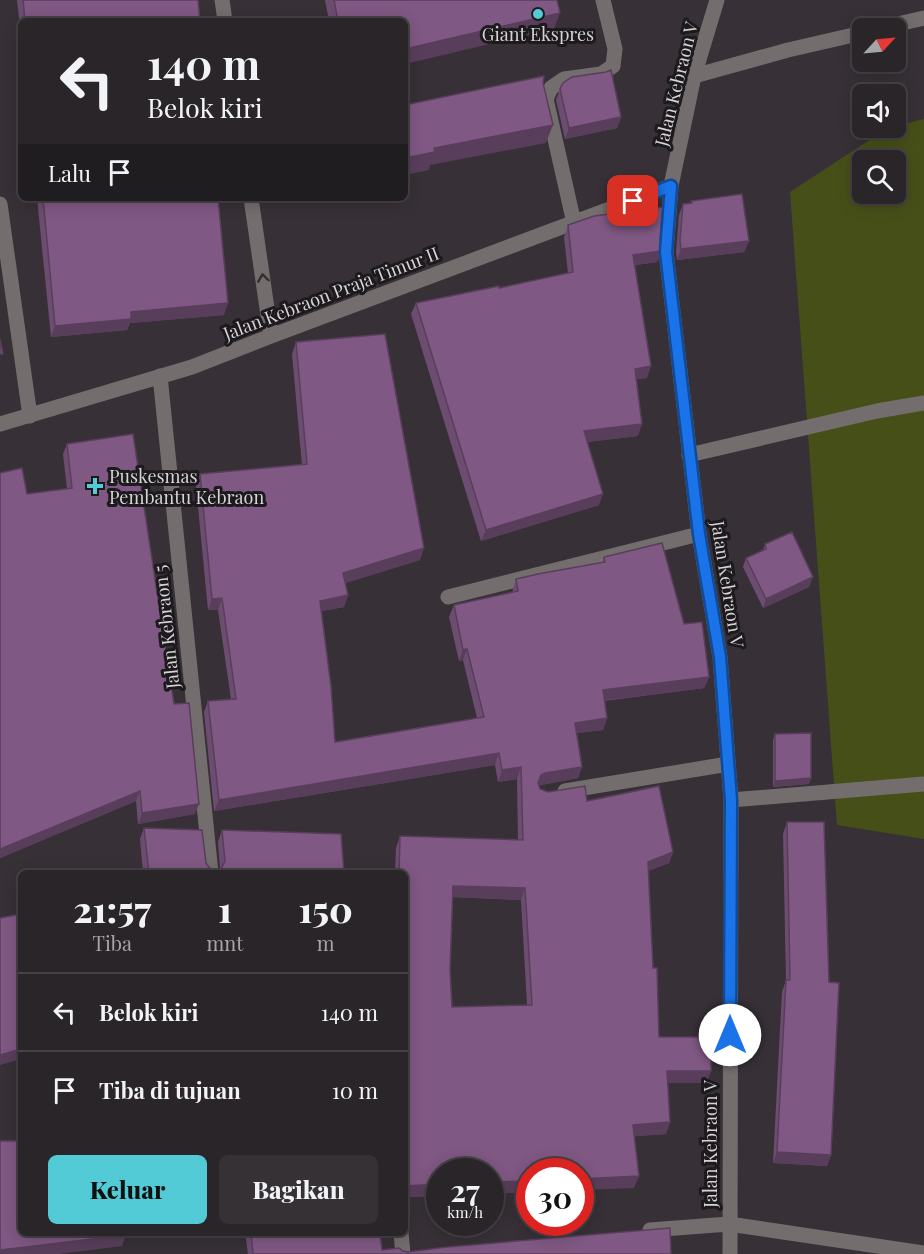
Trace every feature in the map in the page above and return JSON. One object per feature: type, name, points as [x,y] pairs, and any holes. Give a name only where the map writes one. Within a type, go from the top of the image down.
[{"type":"street","points":[[222,0],[225,18]]},
{"type":"street","points":[[574,223],[546,99],[551,88],[564,79],[601,74],[613,66],[615,49],[603,0]]},
{"type":"street","name":"Jalan Kebraon V","points":[[717,0],[694,76],[671,186],[666,252],[699,534],[720,657],[731,800],[730,1254]]},
{"type":"street","points":[[906,22],[924,18]]},
{"type":"street","points":[[694,76],[852,35]]},
{"type":"street","name":"Jalan Kebraon Praja Timur II","points":[[0,424],[192,367],[671,186]]},
{"type":"street","points":[[251,201],[271,336]]},
{"type":"street","points":[[0,204],[30,416]]},
{"type":"street","name":"Jalan Kebraon 5","points":[[160,376],[211,870]]},
{"type":"street","points":[[689,455],[877,411],[924,403]]},
{"type":"street","points":[[448,597],[699,534]]},
{"type":"street","points":[[555,793],[728,765]]},
{"type":"street","points":[[731,800],[924,784]]},
{"type":"street","points":[[636,1232],[729,1224],[924,1253]]},
{"type":"street","points":[[402,1236],[406,1254]]},
{"type":"green space","points":[[924,119],[924,839],[837,825],[790,192],[852,152],[852,204],[906,204],[906,150],[854,150],[873,138],[906,138],[906,124]]},
{"type":"building","points":[[23,0],[198,0],[200,18],[25,18]]},
{"type":"building","points":[[334,0],[557,0],[560,13],[408,48],[408,18],[337,18]]},
{"type":"building","points":[[611,70],[621,117],[569,128],[560,89],[563,83],[572,77]]},
{"type":"building","points":[[544,76],[543,83],[553,125],[434,148],[435,152],[408,157],[408,104]]},
{"type":"building","points":[[742,194],[749,241],[681,249],[683,204]]},
{"type":"building","points":[[43,201],[218,201],[228,303],[131,312],[131,319],[55,326]]},
{"type":"building","points":[[663,207],[660,240],[662,251],[633,255],[651,366],[635,369],[642,424],[584,431],[603,494],[486,530],[416,303],[573,272],[568,225],[594,216]]},
{"type":"building","points":[[385,334],[424,548],[343,573],[348,595],[320,601],[331,686],[335,742],[484,717],[467,649],[463,650],[454,605],[518,591],[516,579],[605,562],[604,557],[662,543],[684,624],[702,622],[709,677],[603,690],[607,718],[575,723],[582,767],[545,773],[541,775],[538,783],[540,789],[548,792],[585,786],[587,801],[659,786],[673,852],[648,862],[653,968],[657,968],[659,1037],[711,1037],[711,1071],[667,1071],[670,1122],[633,1125],[639,1176],[594,1178],[594,1158],[516,1158],[516,1181],[504,1182],[504,1158],[426,1158],[426,1185],[408,1186],[408,870],[399,870],[400,836],[523,840],[521,767],[502,770],[499,753],[219,800],[208,701],[236,699],[222,598],[212,599],[200,474],[307,464],[296,342]],"holes":[[[453,886],[525,888],[532,1005],[452,1007],[450,970]]]},
{"type":"building","points":[[133,434],[174,704],[189,703],[199,804],[142,813],[140,791],[0,849],[0,473],[22,468],[27,494],[72,488],[67,444]]},
{"type":"building","points":[[792,532],[813,577],[766,599],[746,558],[766,549],[765,544]]},
{"type":"building","points":[[811,733],[811,778],[775,781],[775,734]]},
{"type":"building","points":[[787,822],[824,822],[829,982],[839,983],[831,1155],[777,1152],[786,980],[790,980]]},
{"type":"building","points":[[144,828],[202,830],[206,863],[211,870],[149,870]]},
{"type":"building","points":[[222,830],[341,834],[344,870],[218,870],[225,861]]},
{"type":"building","points":[[18,915],[18,1050],[0,1055],[0,918]]},
{"type":"building","points":[[0,1141],[18,1141],[18,1236],[118,1236],[0,1250]]},
{"type":"building","points":[[670,1228],[671,1254],[253,1254],[251,1236],[380,1236],[382,1250],[399,1248],[408,1252]]},
{"type":"place","name":"Giant Ekspres","points":[[538,14]]},
{"type":"place","name":"Puskesmas Pembantu Kebraon","points":[[95,486]]},
{"type":"route","points":[[633,201],[671,186],[666,252],[699,534],[720,657],[731,800],[730,1035]]}]
